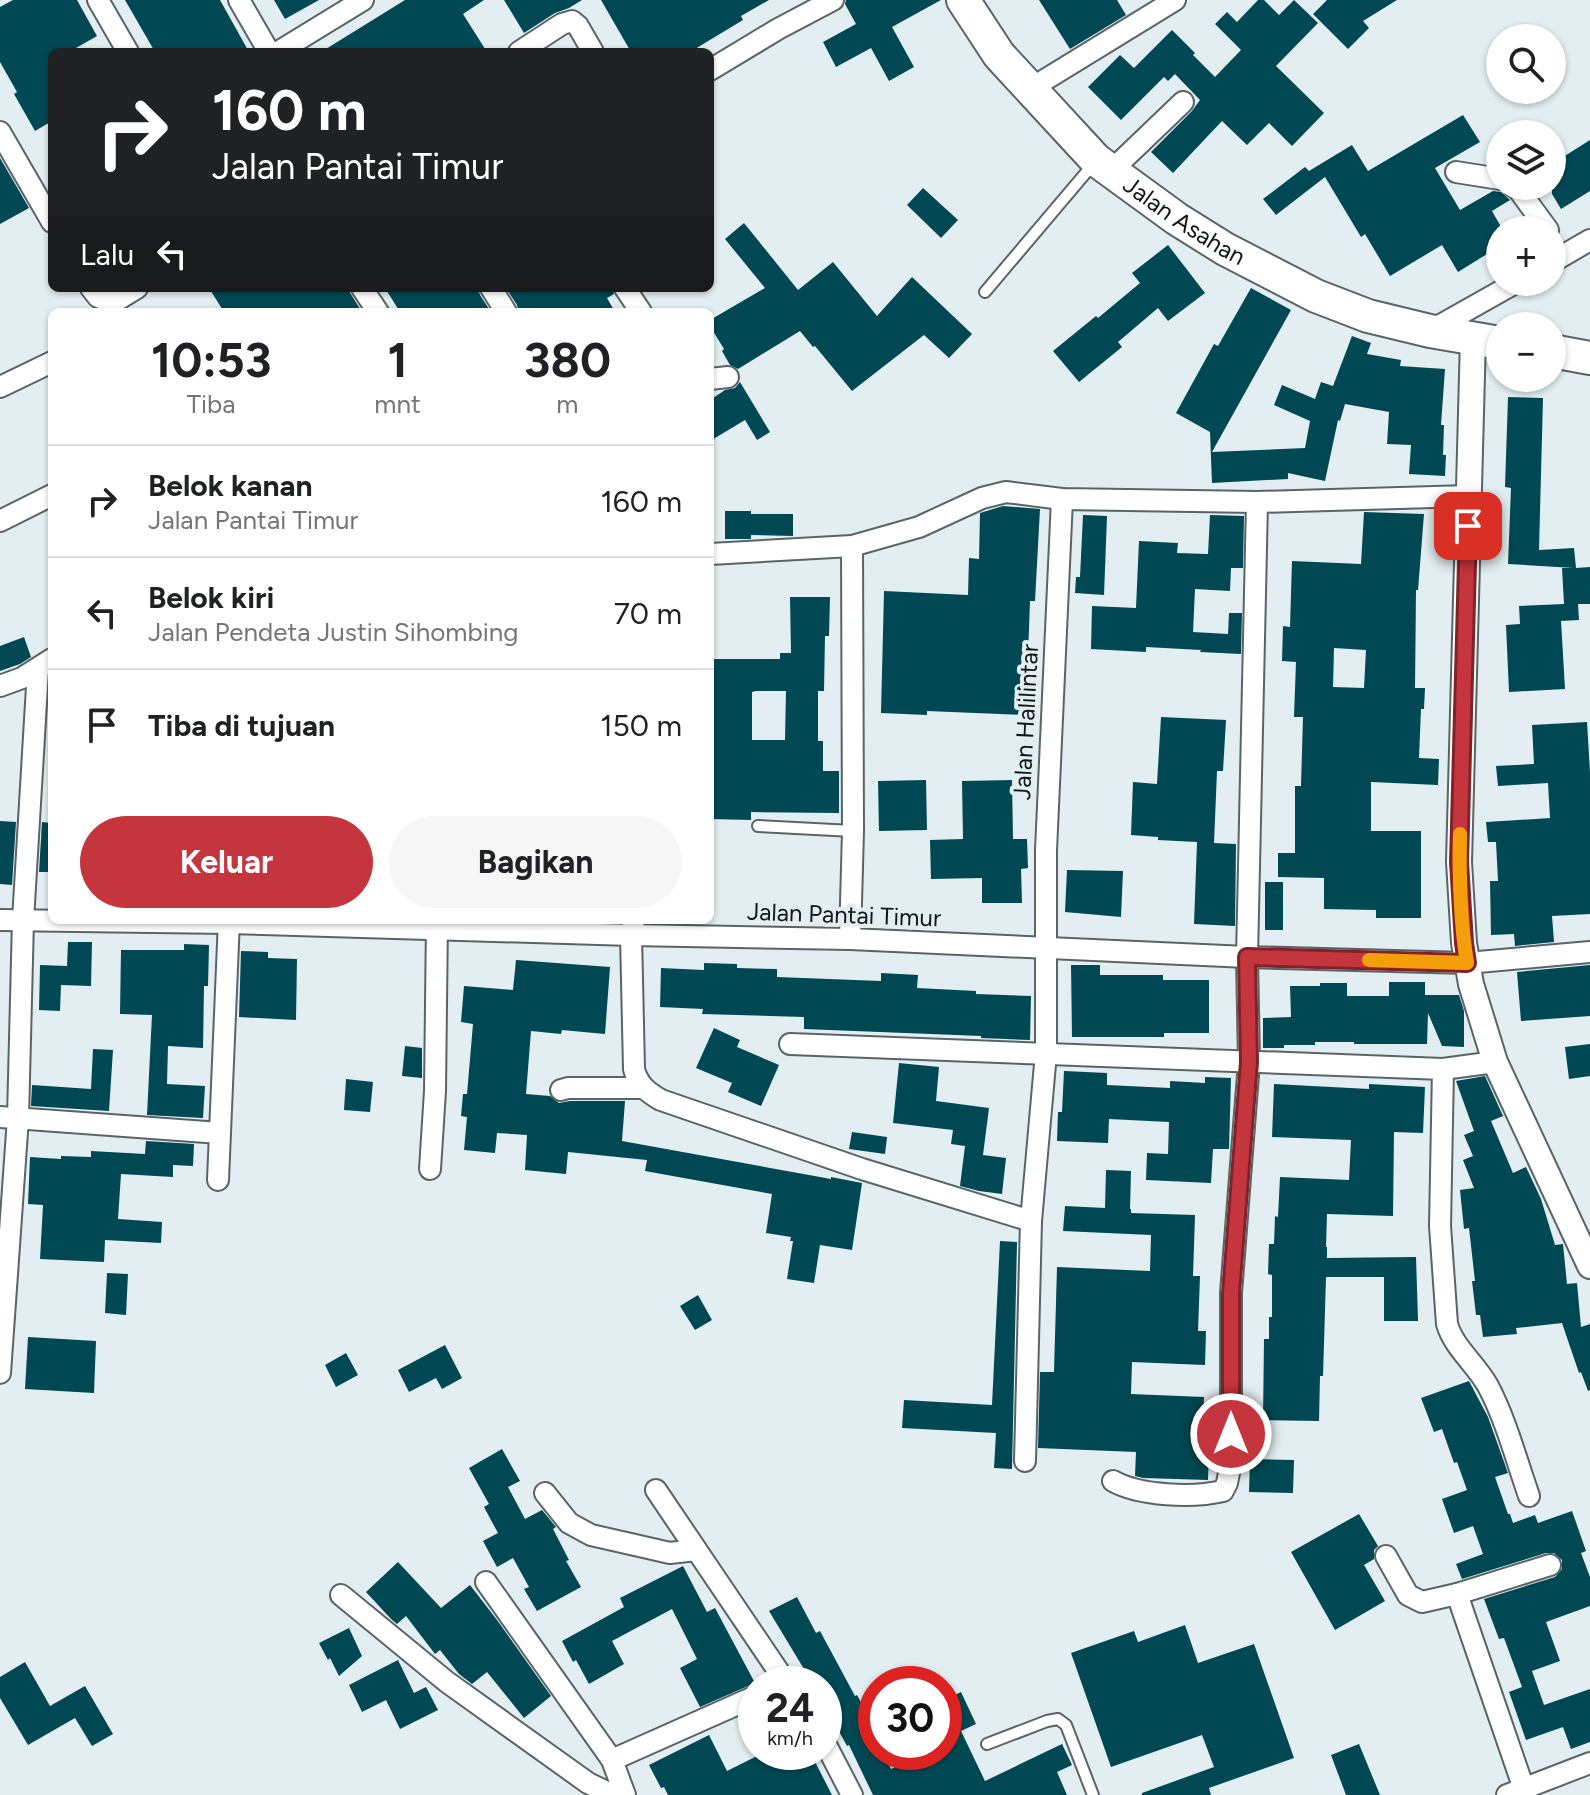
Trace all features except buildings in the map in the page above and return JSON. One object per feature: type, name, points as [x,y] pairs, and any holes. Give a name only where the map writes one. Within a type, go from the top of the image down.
[{"type":"main road","name":"Jalan Asahan","points":[[963,0],[999,55],[1103,166],[1177,219],[1225,249],[1316,296],[1368,316],[1430,331],[1486,340]]},
{"type":"main road","points":[[1566,354],[1590,358]]},
{"type":"street","points":[[98,0],[126,48]]},
{"type":"street","points":[[239,0],[267,48]]},
{"type":"street","points":[[285,48],[363,0]]},
{"type":"street","points":[[714,68],[833,0]]},
{"type":"street","points":[[1030,89],[1175,0]]},
{"type":"street","points":[[525,48],[572,21],[591,48]]},
{"type":"street","points":[[1103,166],[1183,102]]},
{"type":"street","points":[[0,132],[48,209]]},
{"type":"street","points":[[1456,172],[1486,177]]},
{"type":"street","points":[[1566,254],[1590,240]]},
{"type":"street","points":[[94,292],[109,306],[130,292]]},
{"type":"street","points":[[1430,331],[1492,296]]},
{"type":"street","points":[[1486,349],[1469,496],[1459,862],[1464,943],[1471,984],[1495,1062],[1590,1266]]},
{"type":"street","points":[[0,387],[48,364]]},
{"type":"street","points":[[714,554],[852,546],[919,527],[994,494],[1006,492],[1062,499],[1257,502],[1469,496]]},
{"type":"street","points":[[0,521],[48,497]]},
{"type":"street","name":"Jalan Halilintar","points":[[1025,1461],[1031,1221],[1046,1053],[1046,834],[1062,499]]},
{"type":"street","points":[[1113,1481],[1163,1494],[1213,1493],[1223,1491],[1231,1463],[1231,1293],[1249,1062],[1247,957],[1257,502]]},
{"type":"street","points":[[850,939],[853,831],[852,546]]},
{"type":"street","points":[[0,686],[45,664]]},
{"type":"street","points":[[0,1373],[9,1118],[45,664]]},
{"type":"street","name":"Jalan Pantai Timur","points":[[0,920],[48,920]]},
{"type":"street","points":[[218,1180],[229,924]]},
{"type":"street","points":[[430,1169],[435,1091],[437,924]]},
{"type":"street","name":"Jalan Pantai Timur","points":[[437,924],[632,928],[1247,957],[1467,963],[1590,952]]},
{"type":"street","points":[[632,928],[634,1069],[643,1088],[661,1100],[862,1169],[1031,1221]]},
{"type":"street","points":[[790,1044],[1443,1069],[1495,1062]]},
{"type":"street","points":[[1443,1069],[1440,1226],[1447,1324],[1453,1339],[1486,1382],[1498,1406],[1529,1496]]},
{"type":"street","points":[[561,1090],[643,1088]]},
{"type":"street","points":[[9,1118],[220,1133]]},
{"type":"street","points":[[656,1490],[774,1666]]},
{"type":"street","points":[[545,1493],[569,1523],[591,1535],[670,1553],[696,1550]]},
{"type":"street","points":[[1386,1556],[1408,1595],[1422,1602],[1550,1565]]},
{"type":"street","points":[[486,1582],[612,1760],[625,1795]]},
{"type":"street","points":[[1457,1594],[1519,1793],[1590,1763]]},
{"type":"street","points":[[341,1595],[447,1682],[588,1783],[613,1795]]},
{"type":"street","points":[[612,1760],[738,1704]]},
{"type":"street","points":[[839,1770],[852,1795]]},
{"type":"lane","points":[[985,292],[1103,166]]},
{"type":"lane","points":[[758,826],[853,831]]},
{"type":"lane","points":[[987,1744],[1058,1719],[1066,1725],[1093,1795]]},
{"type":"slow traffic","points":[[1369,960],[1467,963],[1459,862],[1460,834]]},
{"type":"route","points":[[1231,1434],[1231,1293],[1249,1062],[1247,957],[1467,963],[1459,862],[1468,526]]}]
